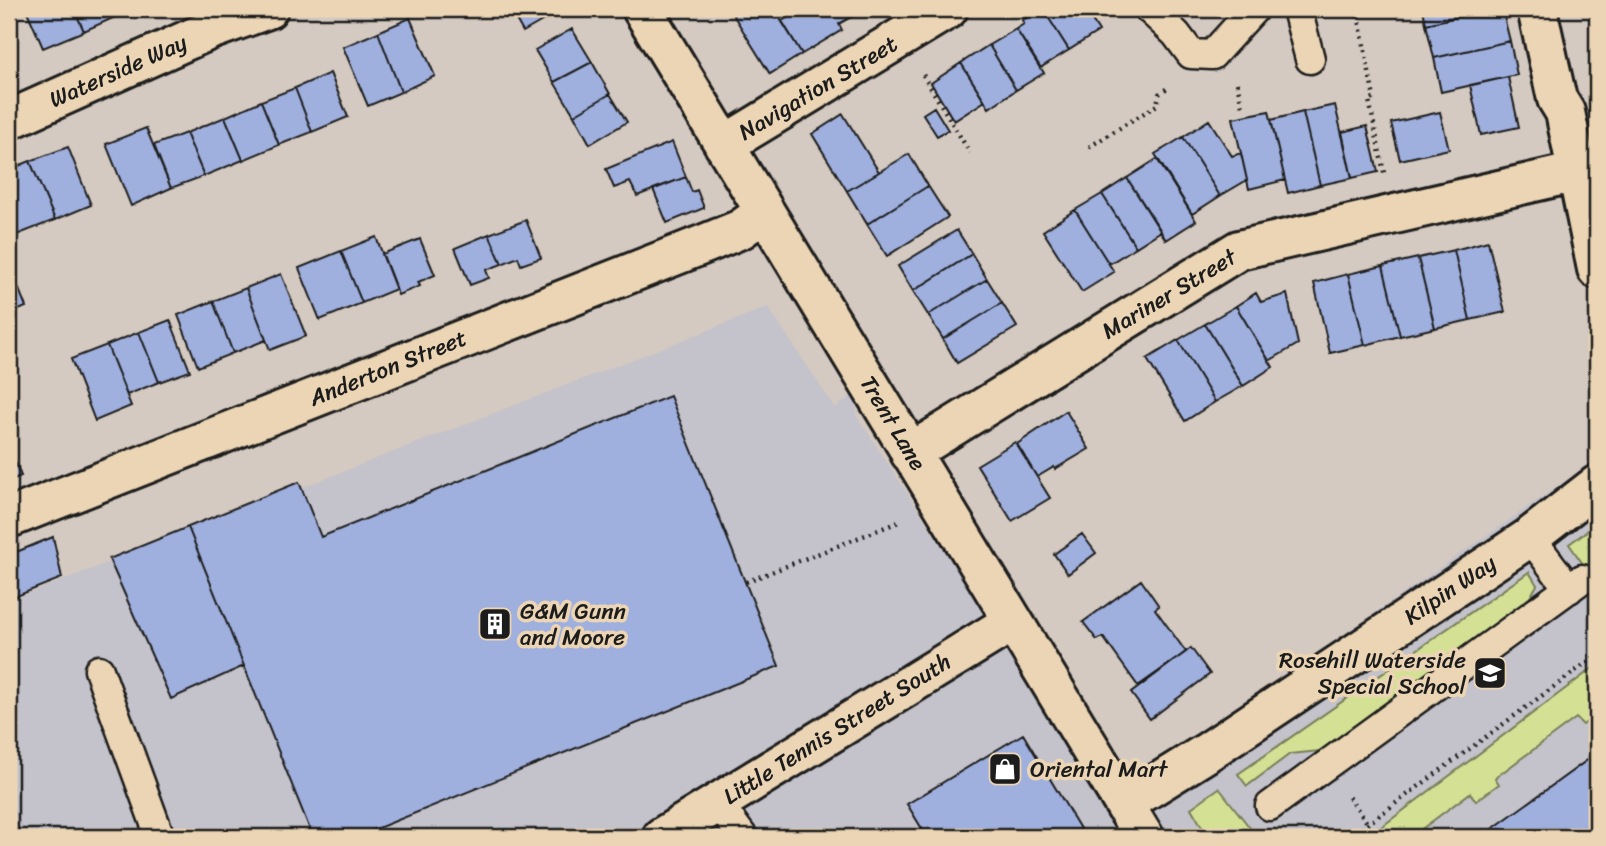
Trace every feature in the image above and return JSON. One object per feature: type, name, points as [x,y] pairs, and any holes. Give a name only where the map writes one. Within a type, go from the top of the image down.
[{"type":"street","name":"Waterside Way","points":[[9,120],[210,30],[268,9]]},
{"type":"street","name":"Trent Lane","points":[[642,9],[1144,837]]},
{"type":"street","name":"Navigation Street","points":[[724,145],[948,9]]},
{"type":"street","points":[[1537,9],[1557,99],[1565,112],[1597,269]]},
{"type":"street","name":"Mariner Street","points":[[910,453],[1239,250],[1577,173]]},
{"type":"street","name":"Anderton Street","points":[[9,518],[707,243],[741,229],[765,212]]},
{"type":"street","name":"Kilpin Way","points":[[1124,804],[1206,753],[1530,537],[1597,485]]},
{"type":"street","name":"Little Tennis Street South","points":[[662,837],[1012,622]]},
{"type":"lane","points":[[1149,9],[1176,34],[1191,54],[1204,55],[1212,55],[1254,9]]},
{"type":"lane","points":[[1297,9],[1310,59]]},
{"type":"lane","points":[[1270,806],[1576,584],[1530,537]]},
{"type":"lane","points":[[99,670],[160,837]]},
{"type":"lane","points":[[718,803],[743,837]]},
{"type":"path","points":[[1357,9],[1374,98],[1368,100],[1394,216]]},
{"type":"path","points":[[901,38],[970,153]]},
{"type":"path","points":[[1089,147],[1157,105],[1159,94],[1204,55]]},
{"type":"path","points":[[746,582],[904,520]]},
{"type":"path","points":[[1350,837],[1597,655]]},
{"type":"shaded area","points":[[768,307],[835,408],[855,393],[857,416],[1118,816],[1174,781],[1326,647],[1578,472],[1597,477],[1597,837],[9,837],[9,601]]},
{"type":"green space","points":[[1597,524],[1597,584],[1569,544]]},
{"type":"green space","points":[[1529,572],[1537,585],[1528,601],[1320,751],[1290,754],[1247,786],[1238,774]]},
{"type":"green space","points":[[1597,665],[1597,714],[1583,725],[1576,718],[1495,778],[1499,784],[1476,801],[1470,793],[1411,837],[1368,837]]},
{"type":"green space","points":[[1219,788],[1257,837],[1208,837],[1191,808]]},
{"type":"building","points":[[26,9],[74,9],[84,31],[43,48]]},
{"type":"building","points":[[74,9],[120,9],[122,14],[84,31]]},
{"type":"building","points":[[525,9],[563,9],[523,32],[514,16]]},
{"type":"building","points":[[740,9],[774,9],[802,54],[770,74],[732,13]]},
{"type":"building","points":[[802,9],[855,9],[858,13],[839,24],[842,30],[802,54],[782,21]]},
{"type":"building","points":[[1043,9],[1069,50],[1040,68],[1016,29],[1024,24],[1022,20]]},
{"type":"building","points":[[1043,9],[1085,9],[1099,31],[1069,50]]},
{"type":"building","points":[[1423,9],[1493,9],[1426,24]]},
{"type":"building","points":[[1502,9],[1510,41],[1434,58],[1426,24]]},
{"type":"building","points":[[410,18],[435,76],[401,92],[378,32]]},
{"type":"building","points":[[572,29],[592,62],[554,82],[535,50]]},
{"type":"building","points":[[1016,29],[1044,73],[1016,90],[989,45]]},
{"type":"building","points":[[378,32],[401,92],[368,106],[343,47]]},
{"type":"building","points":[[1510,41],[1517,75],[1441,92],[1434,58]]},
{"type":"building","points":[[989,45],[1016,90],[989,108],[961,63]]},
{"type":"building","points":[[592,62],[610,94],[574,115],[554,82]]},
{"type":"building","points":[[961,63],[985,101],[954,121],[931,83]]},
{"type":"building","points":[[330,73],[348,117],[312,132],[295,88]]},
{"type":"building","points":[[1508,77],[1519,127],[1481,135],[1470,85]]},
{"type":"building","points":[[295,88],[312,132],[279,145],[261,101]]},
{"type":"building","points":[[610,94],[627,122],[590,144],[574,115]]},
{"type":"building","points":[[261,101],[279,145],[243,160],[225,117]]},
{"type":"building","points":[[1335,105],[1352,178],[1320,185],[1303,112]]},
{"type":"building","points":[[934,107],[948,130],[937,136],[923,114]]},
{"type":"building","points":[[1269,111],[1285,180],[1249,189],[1233,118]]},
{"type":"building","points":[[1303,112],[1320,185],[1288,193],[1271,120]]},
{"type":"building","points":[[1440,112],[1449,149],[1400,160],[1391,123]]},
{"type":"building","points":[[843,114],[879,172],[847,191],[812,134]]},
{"type":"building","points":[[225,117],[243,160],[204,176],[186,133]]},
{"type":"building","points":[[1209,120],[1232,156],[1241,153],[1247,180],[1220,196],[1183,137]]},
{"type":"building","points":[[1367,126],[1378,172],[1352,178],[1342,132]]},
{"type":"building","points":[[146,128],[171,188],[131,206],[106,144]]},
{"type":"building","points":[[186,133],[204,176],[171,188],[154,145]]},
{"type":"building","points":[[1183,137],[1220,196],[1192,214],[1155,154]]},
{"type":"building","points":[[672,142],[686,177],[637,196],[630,182],[614,188],[606,169]]},
{"type":"building","points":[[68,147],[91,205],[55,220],[30,161]]},
{"type":"building","points":[[909,154],[928,186],[867,224],[847,191]]},
{"type":"building","points":[[1157,159],[1196,221],[1166,240],[1127,178]]},
{"type":"building","points":[[30,161],[55,220],[14,236],[9,223],[9,170]]},
{"type":"building","points":[[686,177],[692,192],[697,190],[704,208],[667,223],[653,189]]},
{"type":"building","points":[[1127,178],[1161,231],[1136,247],[1102,194]]},
{"type":"building","points":[[928,186],[948,217],[887,256],[867,224]]},
{"type":"building","points":[[1102,194],[1136,247],[1109,264],[1075,210]]},
{"type":"building","points":[[1075,210],[1114,272],[1082,292],[1043,231]]},
{"type":"building","points":[[526,220],[541,258],[521,265],[518,257],[502,264],[489,234]]},
{"type":"building","points":[[957,230],[972,254],[913,291],[898,266]]},
{"type":"building","points":[[489,234],[502,264],[486,270],[489,278],[470,285],[455,248]]},
{"type":"building","points":[[376,237],[396,289],[362,303],[341,251]]},
{"type":"building","points":[[420,239],[435,275],[418,282],[420,286],[398,295],[382,254]]},
{"type":"building","points":[[1488,241],[1505,312],[1470,320],[1454,250]]},
{"type":"building","points":[[1454,250],[1470,320],[1435,328],[1418,258]]},
{"type":"building","points":[[341,251],[362,303],[320,320],[299,268]]},
{"type":"building","points":[[972,254],[987,279],[928,315],[913,291]]},
{"type":"building","points":[[1418,258],[1435,328],[1400,336],[1383,266]]},
{"type":"building","points":[[9,264],[26,307],[9,314]]},
{"type":"building","points":[[1383,266],[1400,336],[1365,345],[1348,274]]},
{"type":"building","points":[[281,274],[306,336],[270,350],[246,288]]},
{"type":"building","points":[[1348,274],[1365,345],[1330,353],[1314,283]]},
{"type":"building","points":[[987,279],[1002,303],[943,339],[928,315]]},
{"type":"building","points":[[246,288],[266,340],[233,353],[213,301]]},
{"type":"building","points":[[1256,293],[1261,302],[1287,294],[1298,344],[1269,361],[1236,306]]},
{"type":"building","points":[[213,301],[233,353],[198,367],[178,315]]},
{"type":"building","points":[[1002,303],[1017,327],[957,363],[943,339]]},
{"type":"building","points":[[1236,306],[1273,367],[1243,386],[1205,324]]},
{"type":"building","points":[[170,320],[190,371],[159,382],[139,332]]},
{"type":"building","points":[[1205,324],[1243,386],[1215,402],[1178,340]]},
{"type":"building","points":[[139,332],[159,382],[127,395],[107,345]]},
{"type":"building","points":[[1178,340],[1215,402],[1185,421],[1147,359]]},
{"type":"building","points":[[107,345],[131,406],[95,421],[71,359]]},
{"type":"building","name":"G&M Gunn and Moore","points":[[670,396],[779,666],[356,837],[313,837],[188,527],[299,482],[321,537]]},
{"type":"building","points":[[1066,411],[1089,449],[1037,477],[1017,444]]},
{"type":"building","points":[[1015,442],[1050,498],[1012,521],[977,465]]},
{"type":"building","points":[[9,447],[21,476],[9,481]]},
{"type":"building","points":[[188,527],[244,666],[171,699],[109,559]]},
{"type":"building","points":[[1082,534],[1096,553],[1068,574],[1054,554]]},
{"type":"building","points":[[53,537],[62,578],[9,599],[9,555]]},
{"type":"building","points":[[1141,580],[1159,606],[1155,609],[1186,652],[1138,686],[1103,637],[1097,640],[1083,622]]},
{"type":"building","points":[[1191,648],[1210,674],[1150,719],[1131,693]]},
{"type":"building","name":"Oriental Mart","points":[[1023,734],[1085,837],[927,837],[907,804]]},
{"type":"building","points":[[1597,753],[1597,837],[1481,837]]},
{"type":"place","name":"G&M Gunn and Moore","points":[[495,624]]},
{"type":"place","name":"Rosehill Waterside Special School","points":[[1490,673]]},
{"type":"place","name":"Oriental Mart","points":[[1005,769]]}]
